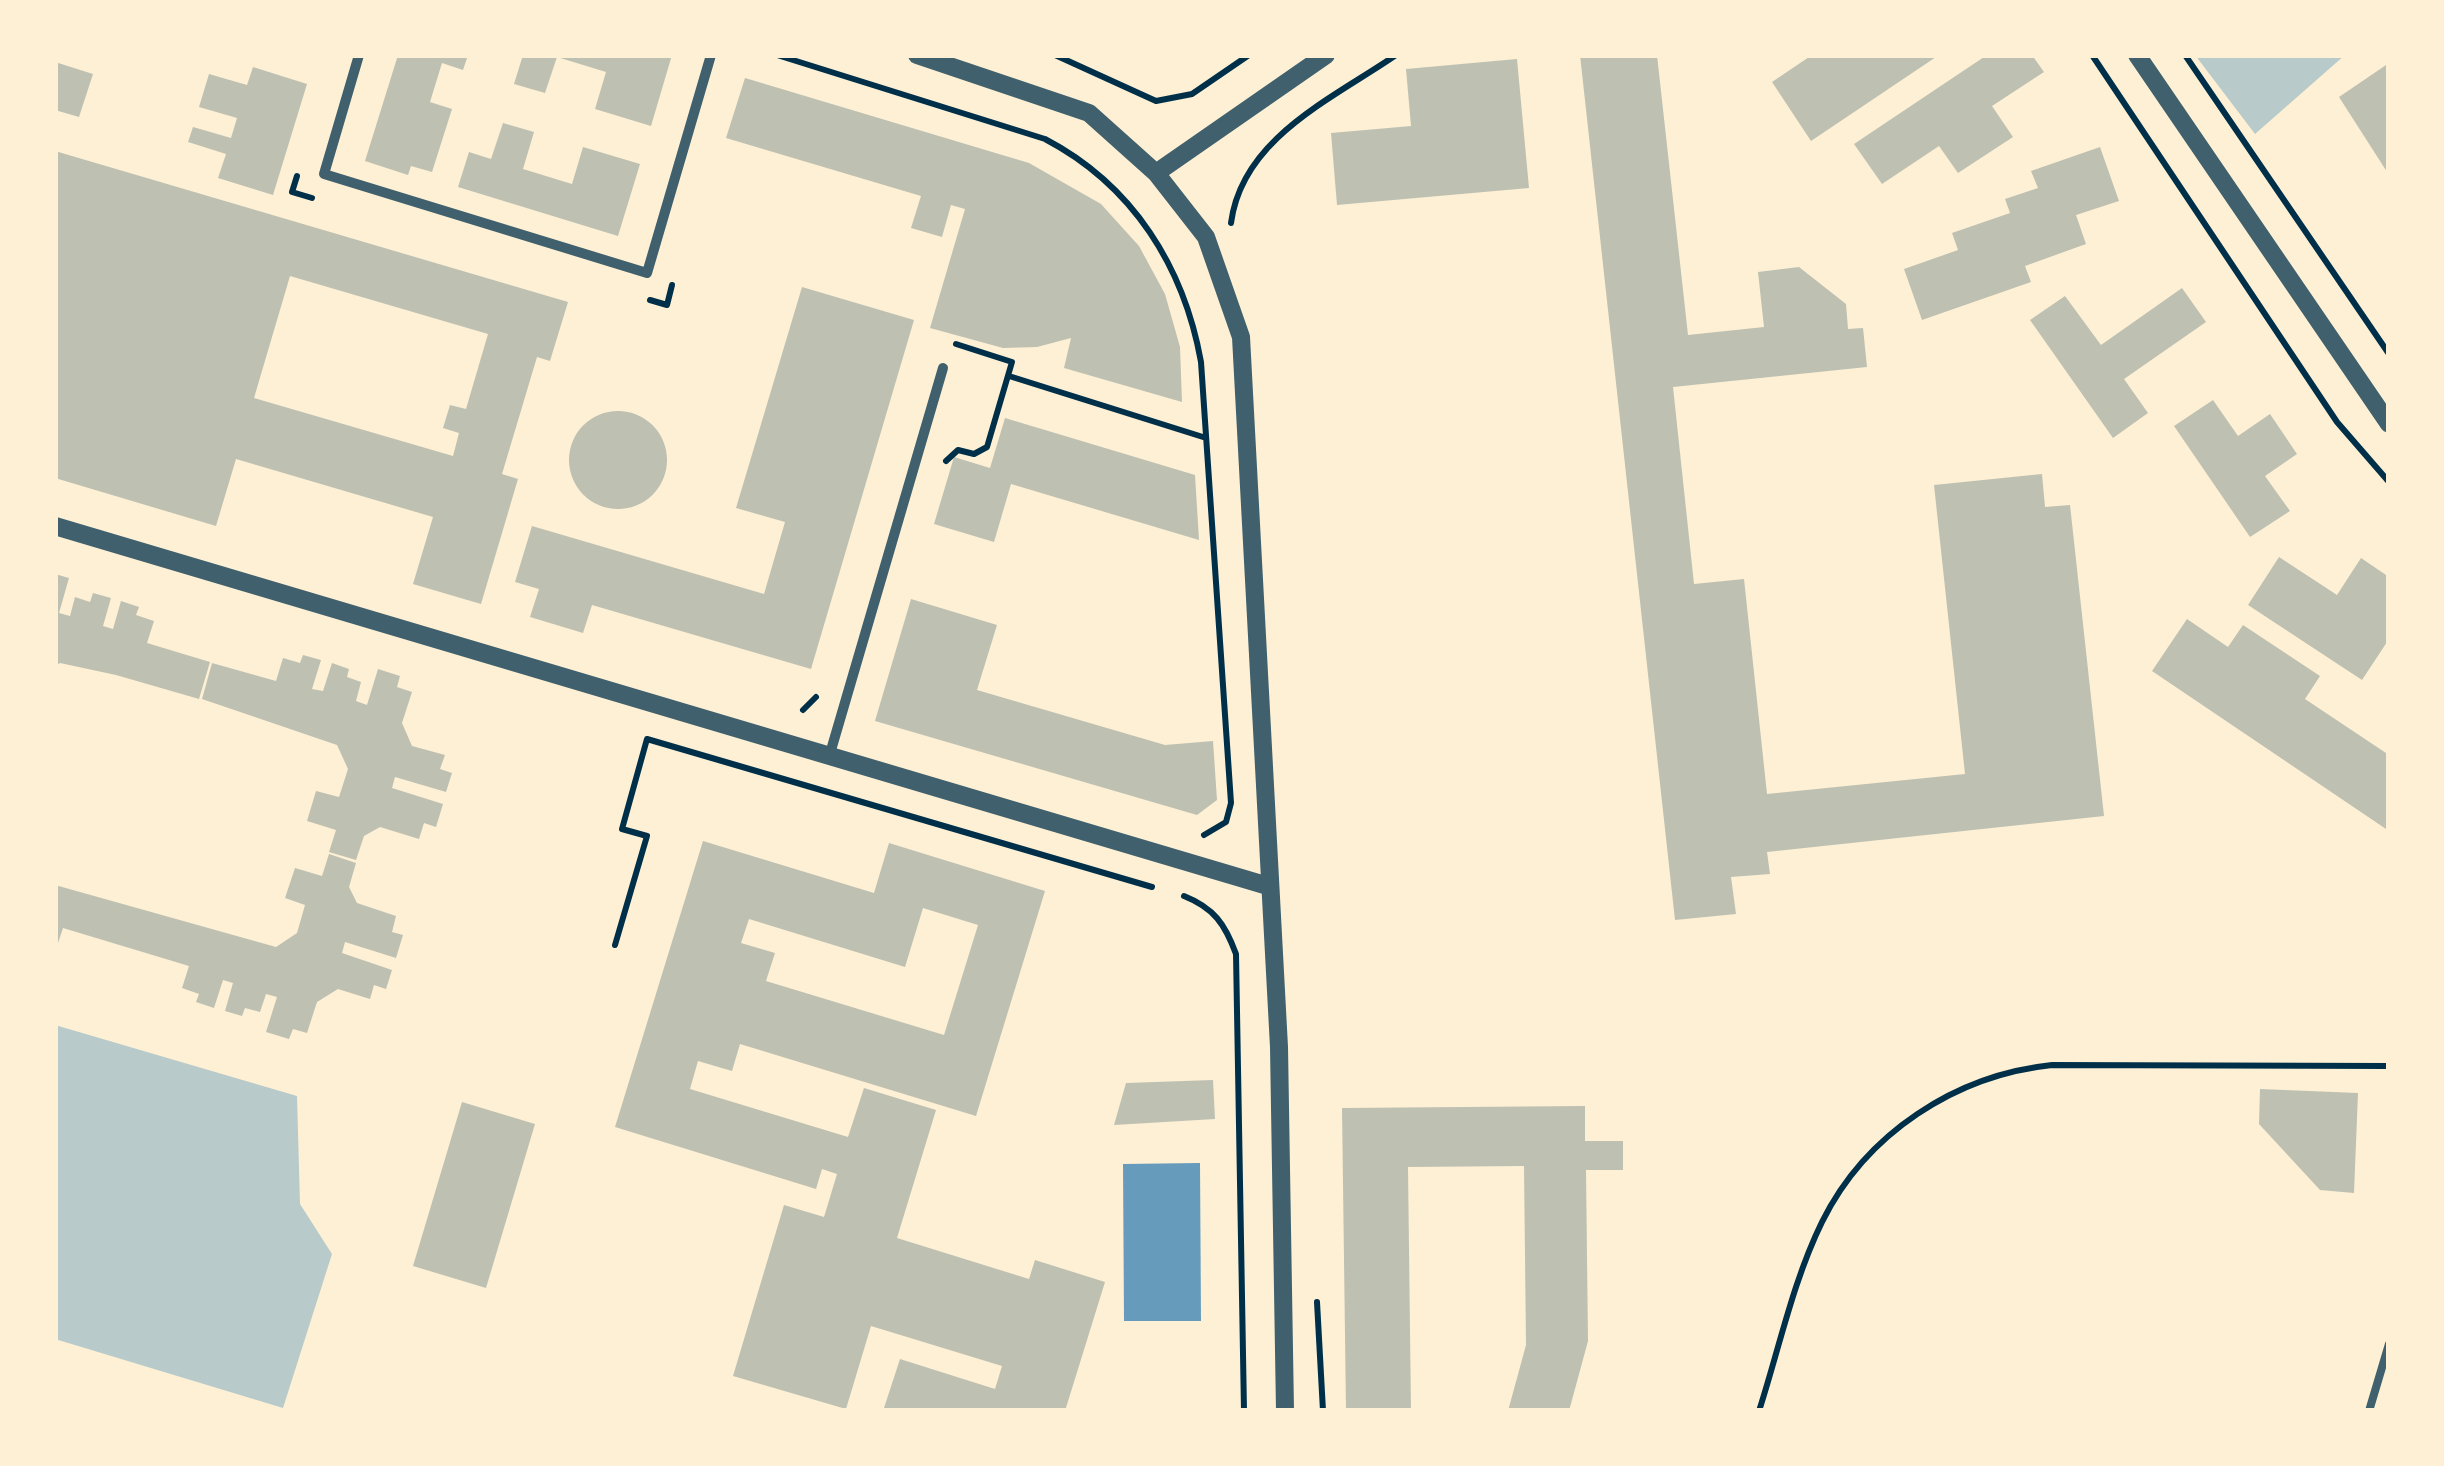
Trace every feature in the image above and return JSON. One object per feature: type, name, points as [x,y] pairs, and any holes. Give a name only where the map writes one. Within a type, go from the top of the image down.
[{"type":"street","points":[[359,55],[324,174],[647,273],[711,55]]},
{"type":"street","points":[[916,55],[1088,113],[1156,173],[1206,237],[1241,337],[1279,1047],[1286,1411]]},
{"type":"street","points":[[1156,173],[1326,55]]},
{"type":"street","points":[[2137,55],[2389,424]]},
{"type":"street","points":[[828,758],[944,368]]},
{"type":"street","points":[[55,526],[1268,886]]},
{"type":"lane","points":[[2369,1411],[2389,1344]]},
{"type":"path","points":[[777,55],[1045,139],[1078,156],[1135,211],[1180,281],[1202,362],[1203,436],[1231,803],[1230,813],[1217,830],[1205,836],[1192,834]]},
{"type":"path","points":[[1054,55],[1156,102],[1192,94],[1249,55]]},
{"type":"path","points":[[1229,234],[1237,191],[1254,161],[1294,124],[1396,55]]},
{"type":"path","points":[[2092,55],[2337,422],[2389,482]]},
{"type":"path","points":[[2185,55],[2389,354]]},
{"type":"path","points":[[946,463],[953,452],[974,454],[987,447],[1012,362],[947,342]]},
{"type":"path","points":[[1008,376],[1203,436]]},
{"type":"path","points":[[803,710],[821,690]]},
{"type":"path","points":[[615,944],[647,836],[622,828],[647,739],[1188,897],[1211,908],[1226,928],[1237,966],[1244,1411]]},
{"type":"path","points":[[1759,1411],[1822,1221],[1847,1181],[1878,1146],[1945,1095],[2015,1069],[2052,1065],[2389,1066]]},
{"type":"shaded area","points":[[2195,55],[2345,55],[2255,134]]},
{"type":"shaded area","points":[[55,1025],[297,1096],[300,1204],[332,1254],[283,1408],[55,1339]]},
{"type":"water","points":[[1200,1163],[1201,1321],[1124,1321],[1123,1164]]},
{"type":"building","points":[[398,55],[468,55],[463,70],[442,63],[430,102],[452,109],[432,172],[411,166],[408,175],[365,161]]},
{"type":"building","points":[[523,55],[672,55],[651,126],[595,109],[606,72],[557,57],[545,93],[514,84]]},
{"type":"building","points":[[1580,55],[1657,55],[1688,335],[1764,327],[1758,272],[1799,267],[1846,304],[1848,329],[1863,328],[1867,367],[1673,387],[1694,584],[1744,579],[1767,794],[1965,774],[1934,485],[2042,474],[2045,507],[2070,505],[2104,816],[1767,852],[1770,874],[1731,877],[1736,914],[1675,920]]},
{"type":"building","points":[[1812,55],[1939,55],[1811,141],[1772,82]]},
{"type":"building","points":[[1987,55],[2032,55],[2044,72],[1992,106],[2013,137],[1958,173],[1939,146],[1882,184],[1854,144]]},
{"type":"building","points":[[1517,59],[1529,188],[1337,205],[1331,133],[1411,126],[1406,69]]},
{"type":"building","points":[[55,62],[93,74],[79,117],[55,110]]},
{"type":"building","points":[[2389,63],[2389,175],[2339,97]]},
{"type":"building","points":[[253,67],[307,84],[273,195],[218,178],[226,154],[188,142],[193,127],[231,138],[237,118],[199,107],[209,74],[247,85]]},
{"type":"building","points":[[745,78],[1029,163],[1101,204],[1139,246],[1165,294],[1180,347],[1182,402],[1064,368],[1071,338],[1037,347],[1003,348],[930,328],[965,209],[951,205],[942,237],[911,228],[921,196],[726,138]]},
{"type":"building","points":[[503,123],[534,132],[523,169],[572,184],[583,147],[640,164],[618,236],[458,187],[469,152],[491,159]]},
{"type":"building","points":[[2100,147],[2119,201],[2076,215],[2086,244],[2025,266],[2031,282],[1922,320],[1904,269],[1958,250],[1952,233],[2010,213],[2005,199],[2038,188],[2031,171]]},
{"type":"building","points":[[55,151],[568,302],[550,361],[537,357],[502,474],[518,479],[481,604],[413,584],[433,517],[236,459],[216,526],[55,478]],"holes":[[[290,276],[488,334],[466,409],[450,405],[443,428],[459,433],[453,456],[254,398]]]},
{"type":"building","points":[[802,287],[914,320],[811,669],[592,605],[583,633],[530,617],[539,589],[515,582],[532,526],[764,594],[785,522],[736,508]]},
{"type":"building","points":[[2182,288],[2206,322],[2124,379],[2148,413],[2113,438],[2030,320],[2065,296],[2101,345]]},
{"type":"building","points":[[2213,400],[2238,436],[2270,414],[2297,454],[2265,476],[2290,511],[2250,537],[2174,426]]},
{"type":"building","points":[[618,411],[637,414],[653,425],[664,441],[664,479],[653,495],[637,506],[618,509],[599,506],[583,495],[572,479],[569,460],[572,441],[583,425],[599,414]]},
{"type":"building","points":[[1005,418],[1195,475],[1199,540],[1011,484],[994,542],[934,524],[954,457],[990,468]]},
{"type":"building","points":[[2279,557],[2337,595],[2361,558],[2389,577],[2389,639],[2362,680],[2248,605]]},
{"type":"building","points":[[55,574],[69,578],[59,613],[70,616],[75,597],[90,602],[93,593],[111,598],[103,626],[113,629],[121,601],[139,607],[136,615],[154,621],[147,643],[210,662],[199,699],[116,675],[60,663],[55,666]]},
{"type":"building","points":[[911,599],[997,625],[977,690],[1165,745],[1213,741],[1217,800],[1197,815],[875,721]]},
{"type":"building","points":[[2187,619],[2228,647],[2243,625],[2320,676],[2305,699],[2389,755],[2389,831],[2152,671]]},
{"type":"building","points":[[303,655],[321,660],[312,689],[323,691],[332,663],[349,669],[347,677],[361,682],[356,701],[367,705],[378,669],[400,676],[397,687],[412,692],[402,723],[412,746],[445,755],[440,769],[452,773],[446,792],[395,777],[392,788],[443,804],[436,827],[424,823],[419,839],[380,827],[364,836],[356,860],[329,852],[336,830],[307,821],[316,791],[339,797],[348,769],[337,745],[202,699],[212,663],[276,681],[283,658],[300,663]]},
{"type":"building","points":[[703,841],[874,893],[889,843],[1045,891],[976,1116],[740,1044],[732,1071],[698,1061],[690,1089],[848,1137],[864,1088],[936,1110],[897,1238],[1029,1279],[1035,1260],[1105,1282],[1065,1411],[883,1411],[900,1359],[995,1389],[1002,1366],[871,1326],[846,1409],[733,1376],[784,1205],[824,1217],[837,1174],[822,1169],[816,1189],[615,1127]],"holes":[[[923,908],[978,925],[944,1035],[766,981],[775,953],[741,943],[749,919],[905,967]]]},
{"type":"building","points":[[329,854],[356,863],[349,887],[357,903],[396,916],[392,932],[403,935],[396,958],[345,942],[342,953],[392,970],[386,989],[374,985],[370,999],[338,989],[317,1002],[307,1033],[293,1029],[289,1039],[266,1032],[277,997],[266,994],[260,1012],[245,1008],[242,1016],[225,1011],[233,983],[223,980],[214,1008],[196,1002],[199,994],[182,988],[189,966],[63,928],[55,952],[55,885],[276,947],[297,933],[305,905],[285,898],[295,868],[322,876]]},
{"type":"building","points":[[1213,1080],[1215,1119],[1114,1125],[1126,1083]]},
{"type":"building","points":[[2260,1089],[2358,1093],[2354,1193],[2320,1190],[2259,1124]]},
{"type":"building","points":[[462,1102],[535,1124],[486,1288],[413,1266]]},
{"type":"building","points":[[1585,1106],[1585,1141],[1623,1141],[1623,1170],[1586,1170],[1588,1341],[1569,1411],[1508,1411],[1526,1345],[1524,1166],[1408,1167],[1411,1411],[1346,1411],[1342,1108]]}]
